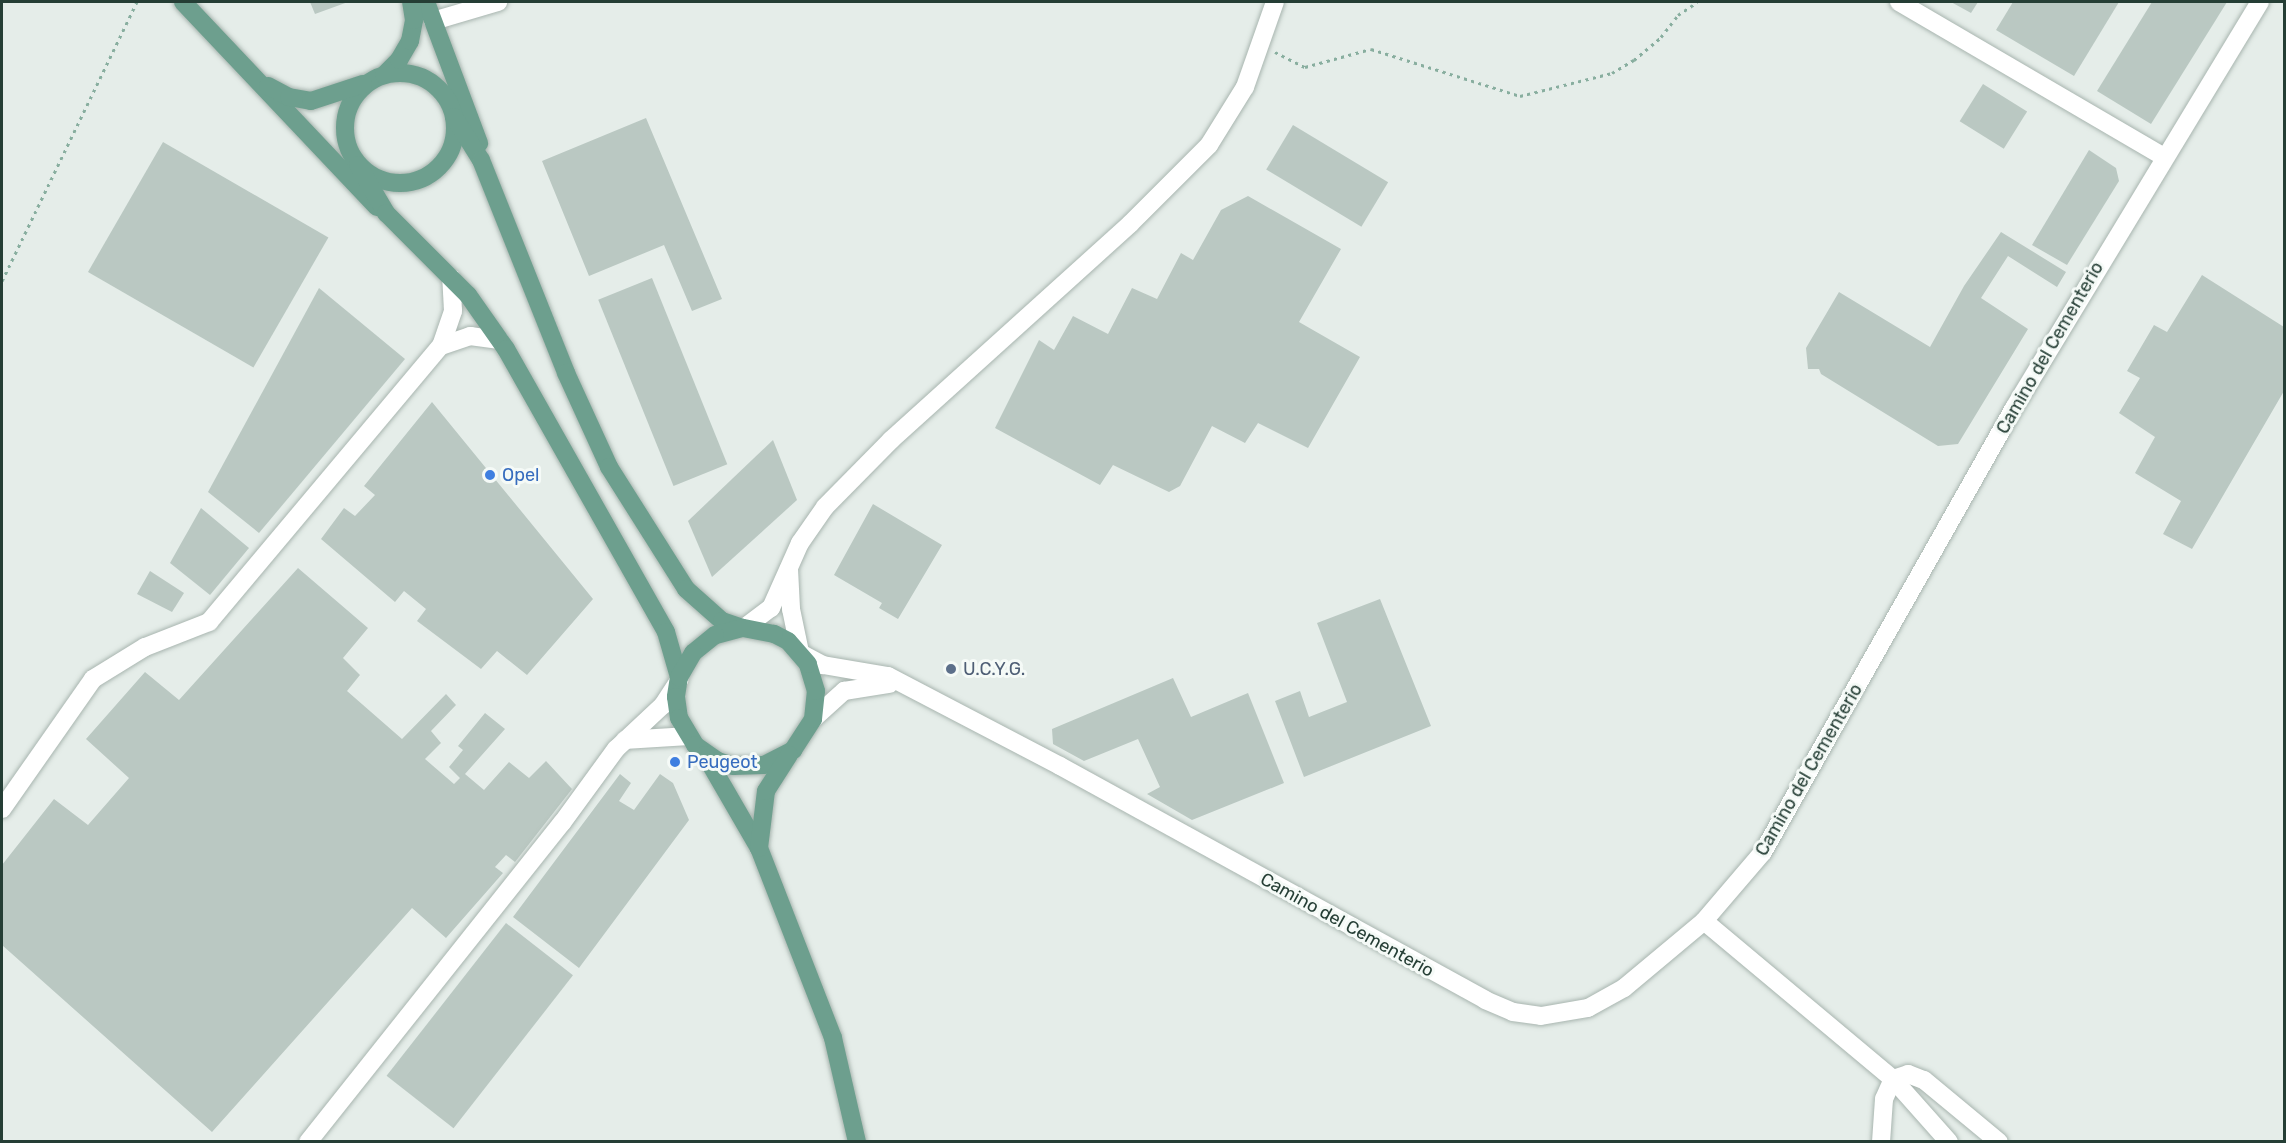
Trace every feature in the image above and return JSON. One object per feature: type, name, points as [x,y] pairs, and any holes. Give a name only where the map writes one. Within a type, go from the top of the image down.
[{"type":"main road","points":[[183,2],[309,137],[451,278],[483,313],[500,340],[666,632],[679,678],[678,708],[688,736],[704,753],[759,848],[833,1038],[857,1142]]},
{"type":"main road","points":[[248,70],[280,94],[299,100],[323,99],[366,83],[384,75],[399,60],[410,41],[414,20],[411,2]]},
{"type":"main road","points":[[426,2],[475,129],[481,160]]},
{"type":"main road","points":[[433,21],[434,48],[443,72],[445,97],[454,117],[481,160],[566,373],[609,467],[686,589],[722,621],[743,628],[774,633],[801,653],[816,691],[813,719],[766,791],[759,848]]},
{"type":"main road","points":[[384,75],[418,76],[445,97]]},
{"type":"main road","points":[[366,83],[350,104],[345,122],[346,142],[386,213]]},
{"type":"main road","points":[[358,165],[385,181],[401,183],[431,173],[451,148],[454,117]]},
{"type":"main road","points":[[679,678],[703,642],[743,628]]},
{"type":"main road","points":[[704,753],[733,766],[749,767],[772,762],[793,750]]},
{"type":"street","points":[[433,21],[498,2]]},
{"type":"street","points":[[743,628],[771,608],[800,543],[825,507],[883,448],[1130,224],[1217,134],[1245,87],[1275,2]]},
{"type":"street","points":[[1899,2],[2163,156]]},
{"type":"street","name":"Camino del Cementerio","points":[[801,653],[838,669],[888,676],[894,683],[1050,760],[1467,990],[1513,1012],[1541,1016],[1588,1008],[1624,988],[1704,921],[1763,852],[2013,408],[2163,156],[2260,2]]},
{"type":"street","points":[[2,809],[93,679],[146,648],[209,622],[441,346],[453,311],[451,278]]},
{"type":"street","points":[[441,346],[470,336],[500,340]]},
{"type":"street","points":[[789,568],[790,609],[801,653]]},
{"type":"street","points":[[308,1142],[625,740],[663,705],[679,678]]},
{"type":"street","points":[[813,719],[844,691],[894,683]]},
{"type":"street","points":[[625,740],[688,736]]},
{"type":"street","points":[[1704,921],[1893,1079],[1949,1142]]},
{"type":"street","points":[[1881,1142],[1884,1099],[1893,1079],[1908,1074],[1924,1080],[2000,1142]]},
{"type":"path","points":[[2,281],[137,2]]},
{"type":"path","points":[[1262,42],[1305,67],[1371,49],[1520,96],[1612,73],[1634,60],[1661,37],[1678,15],[1697,2]]},
{"type":"building","points":[[310,2],[348,2],[315,14]]},
{"type":"building","points":[[1951,2],[1978,2],[1971,13]]},
{"type":"building","points":[[2013,2],[2119,2],[2074,76],[1996,30]]},
{"type":"building","points":[[2152,2],[2227,2],[2151,124],[2097,91]]},
{"type":"building","points":[[1983,84],[2027,112],[2004,149],[1960,121]]},
{"type":"building","points":[[646,118],[722,299],[692,311],[664,245],[589,276],[542,161]]},
{"type":"building","points":[[1293,125],[1388,182],[1361,227],[1266,170]]},
{"type":"building","points":[[163,142],[328,238],[253,367],[88,272]]},
{"type":"building","points":[[2089,150],[2116,168],[2119,181],[2067,265],[2032,245]]},
{"type":"building","points":[[1248,196],[1341,249],[1299,322],[1360,357],[1308,448],[1258,423],[1245,443],[1212,426],[1180,486],[1169,492],[1113,465],[1100,485],[995,428],[1039,340],[1054,350],[1073,316],[1108,334],[1132,288],[1157,299],[1181,253],[1193,260],[1221,210]]},
{"type":"building","points":[[2001,232],[2066,272],[2057,287],[2008,256],[1981,298],[2028,329],[1958,444],[1938,446],[1821,374],[1819,369],[1808,369],[1806,348],[1839,292],[1930,347],[1964,286]]},
{"type":"building","points":[[2202,275],[2284,327],[2284,391],[2192,549],[2163,534],[2181,501],[2135,473],[2155,437],[2119,413],[2140,378],[2127,371],[2154,325],[2167,332]]},
{"type":"building","points":[[652,278],[727,464],[674,486],[598,300]]},
{"type":"building","points":[[319,288],[405,359],[259,533],[208,492]]},
{"type":"building","points":[[432,402],[593,599],[527,675],[497,651],[481,669],[417,621],[426,609],[404,591],[395,602],[321,539],[344,508],[355,516],[375,495],[364,486]]},
{"type":"building","points":[[773,440],[797,500],[712,577],[688,521]]},
{"type":"building","points":[[873,504],[942,545],[898,619],[879,608],[882,603],[834,575]]},
{"type":"building","points":[[201,508],[249,548],[210,595],[170,563]]},
{"type":"building","points":[[298,568],[368,628],[343,658],[360,675],[347,691],[402,739],[446,694],[456,705],[431,731],[441,743],[425,759],[454,784],[460,778],[449,767],[463,750],[458,746],[485,713],[505,729],[465,774],[484,790],[509,762],[529,778],[546,761],[572,789],[515,862],[506,855],[495,867],[503,873],[446,938],[412,908],[212,1132],[2,945],[2,865],[54,799],[88,825],[129,778],[86,739],[145,672],[179,700]]},
{"type":"building","points":[[150,571],[184,593],[172,612],[137,594]]},
{"type":"building","points":[[1380,599],[1431,726],[1304,777],[1275,701],[1300,691],[1309,717],[1347,702],[1317,623]]},
{"type":"building","points":[[1173,678],[1191,717],[1248,693],[1284,783],[1192,820],[1147,794],[1160,787],[1138,739],[1084,761],[1053,744],[1052,729]]},
{"type":"building","points":[[620,774],[631,783],[619,801],[634,810],[660,774],[673,783],[689,820],[579,968],[513,917]]},
{"type":"building","points":[[506,923],[573,975],[454,1128],[387,1076]]},
{"type":"place","name":"Opel","points":[[490,475]]},
{"type":"place","name":"U.C.Y.G.","points":[[951,669]]},
{"type":"place","name":"Peugeot","points":[[675,762]]}]
